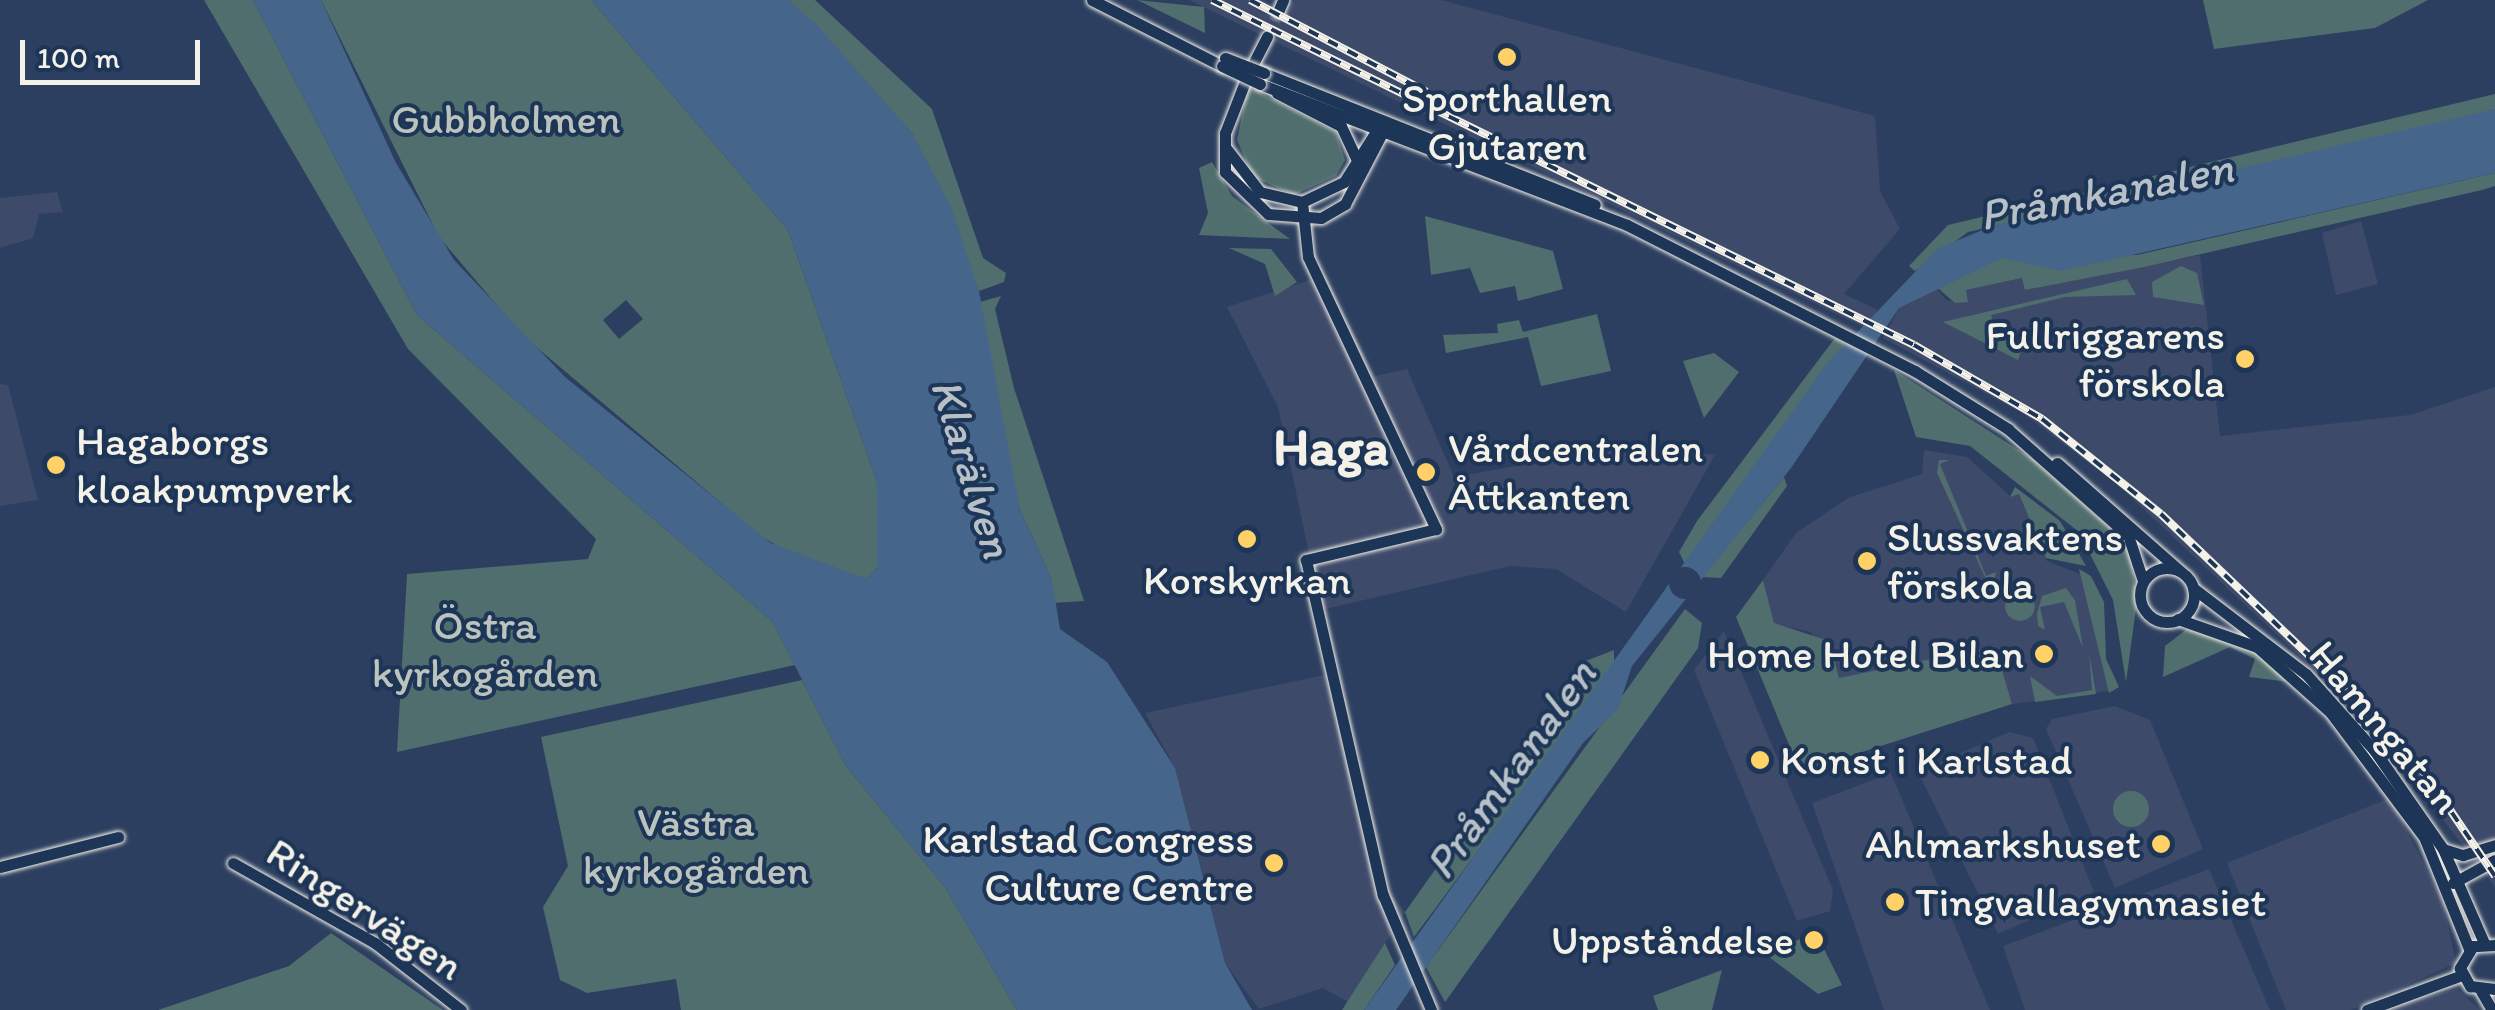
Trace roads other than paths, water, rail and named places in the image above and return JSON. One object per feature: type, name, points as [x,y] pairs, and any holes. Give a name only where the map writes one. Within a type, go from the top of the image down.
[{"type":"street","points":[[1092,0],[1262,79],[1627,225],[1915,371],[2080,477],[2193,588],[2178,619],[2144,610],[2143,581],[2128,535],[2033,448]]},
{"type":"street","points":[[1107,0],[1224,62]]},
{"type":"street","points":[[1254,64],[1267,36]]},
{"type":"street","points":[[1262,79],[1341,126],[1357,161]]},
{"type":"street","points":[[1244,84],[1226,148],[1225,172],[1251,204],[1304,220],[1344,204],[1378,155],[1382,127]]},
{"type":"street","points":[[1382,127],[1404,142],[1627,225]]},
{"type":"street","points":[[1226,148],[1260,192],[1302,202],[1333,192],[1382,127]]},
{"type":"street","points":[[1378,155],[1404,142]]},
{"type":"street","points":[[1302,202],[1308,257],[1436,529],[1306,560],[1399,938],[1429,1005]]},
{"type":"street","points":[[2143,581],[2164,568],[2180,572]]},
{"type":"street","name":"Hamngatan","points":[[2193,588],[2322,690],[2443,849],[2490,944]]},
{"type":"street","name":"Hamngatan","points":[[2178,619],[2257,647],[2308,688],[2413,820],[2469,949]]},
{"type":"street","points":[[0,867],[118,837]]},
{"type":"street","points":[[2443,849],[2463,855],[2495,845]]},
{"type":"street","points":[[2444,886],[2495,860]]},
{"type":"street","name":"Ringervägen","points":[[233,863],[375,943],[461,1010]]},
{"type":"street","points":[[2462,975],[2469,949],[2490,944]]},
{"type":"street","points":[[2462,975],[2480,991],[2492,1010]]},
{"type":"street","points":[[2367,1010],[2462,975]]},
{"type":"street","points":[[2480,991],[2495,989]]},
{"type":"water","name":"Klarälven","points":[[253,0],[321,0],[396,163],[454,260],[565,377],[771,543],[866,579],[877,568],[877,482],[788,230],[591,0],[789,0],[818,26],[912,133],[952,209],[979,291],[1020,510],[1052,580],[1060,629],[1107,662],[1175,768],[1225,963],[1252,1010],[1017,1010],[945,887],[846,766],[772,621],[417,315]]},
{"type":"water","name":"Pråmkanalen","points":[[2495,109],[2495,173],[2061,271],[2002,258],[1899,308],[1791,468],[1632,666],[1618,709],[1583,743],[1396,1010],[1364,1010],[1825,366],[1937,249],[1992,226]]},
{"type":"tunnel","points":[[1267,36],[1278,12]]},
{"type":"railway","points":[[1212,0],[1914,345],[2042,419],[2161,514],[2361,705],[2427,776],[2495,876]]},
{"type":"railway","points":[[1250,0],[1427,92]]},
{"type":"place","name":"Sporthallen Gjutaren","points":[[1507,57]]},
{"type":"place","name":"Fullriggarens förskola","points":[[2245,359]]},
{"type":"place","name":"Hagaborgs kloakpumpverk","points":[[56,465]]},
{"type":"place","name":"Vårdcentralen Åttkanten","points":[[1426,472]]},
{"type":"place","name":"Korskyrkan","points":[[1247,539]]},
{"type":"place","name":"Slussvaktens förskola","points":[[1867,561]]},
{"type":"place","name":"Home Hotel Bilan","points":[[2044,654]]},
{"type":"place","name":"Konst i Karlstad","points":[[1760,760]]},
{"type":"place","name":"Ahlmarkshuset","points":[[2161,844]]},
{"type":"place","name":"Karlstad Congress Culture Centre","points":[[1274,863]]},
{"type":"place","name":"Tingvallagymnasiet","points":[[1895,902]]},
{"type":"place","name":"Uppståndelse","points":[[1814,940]]},
{"type":"district","name":"Haga","points":[[1331,448]]},
{"type":"park label","name":"Gubbholmen","points":[[506,119]]},
{"type":"park label","name":"Östra kyrkogården","points":[[485,649]]},
{"type":"park label","name":"Västra kyrkogården","points":[[696,846]]}]
